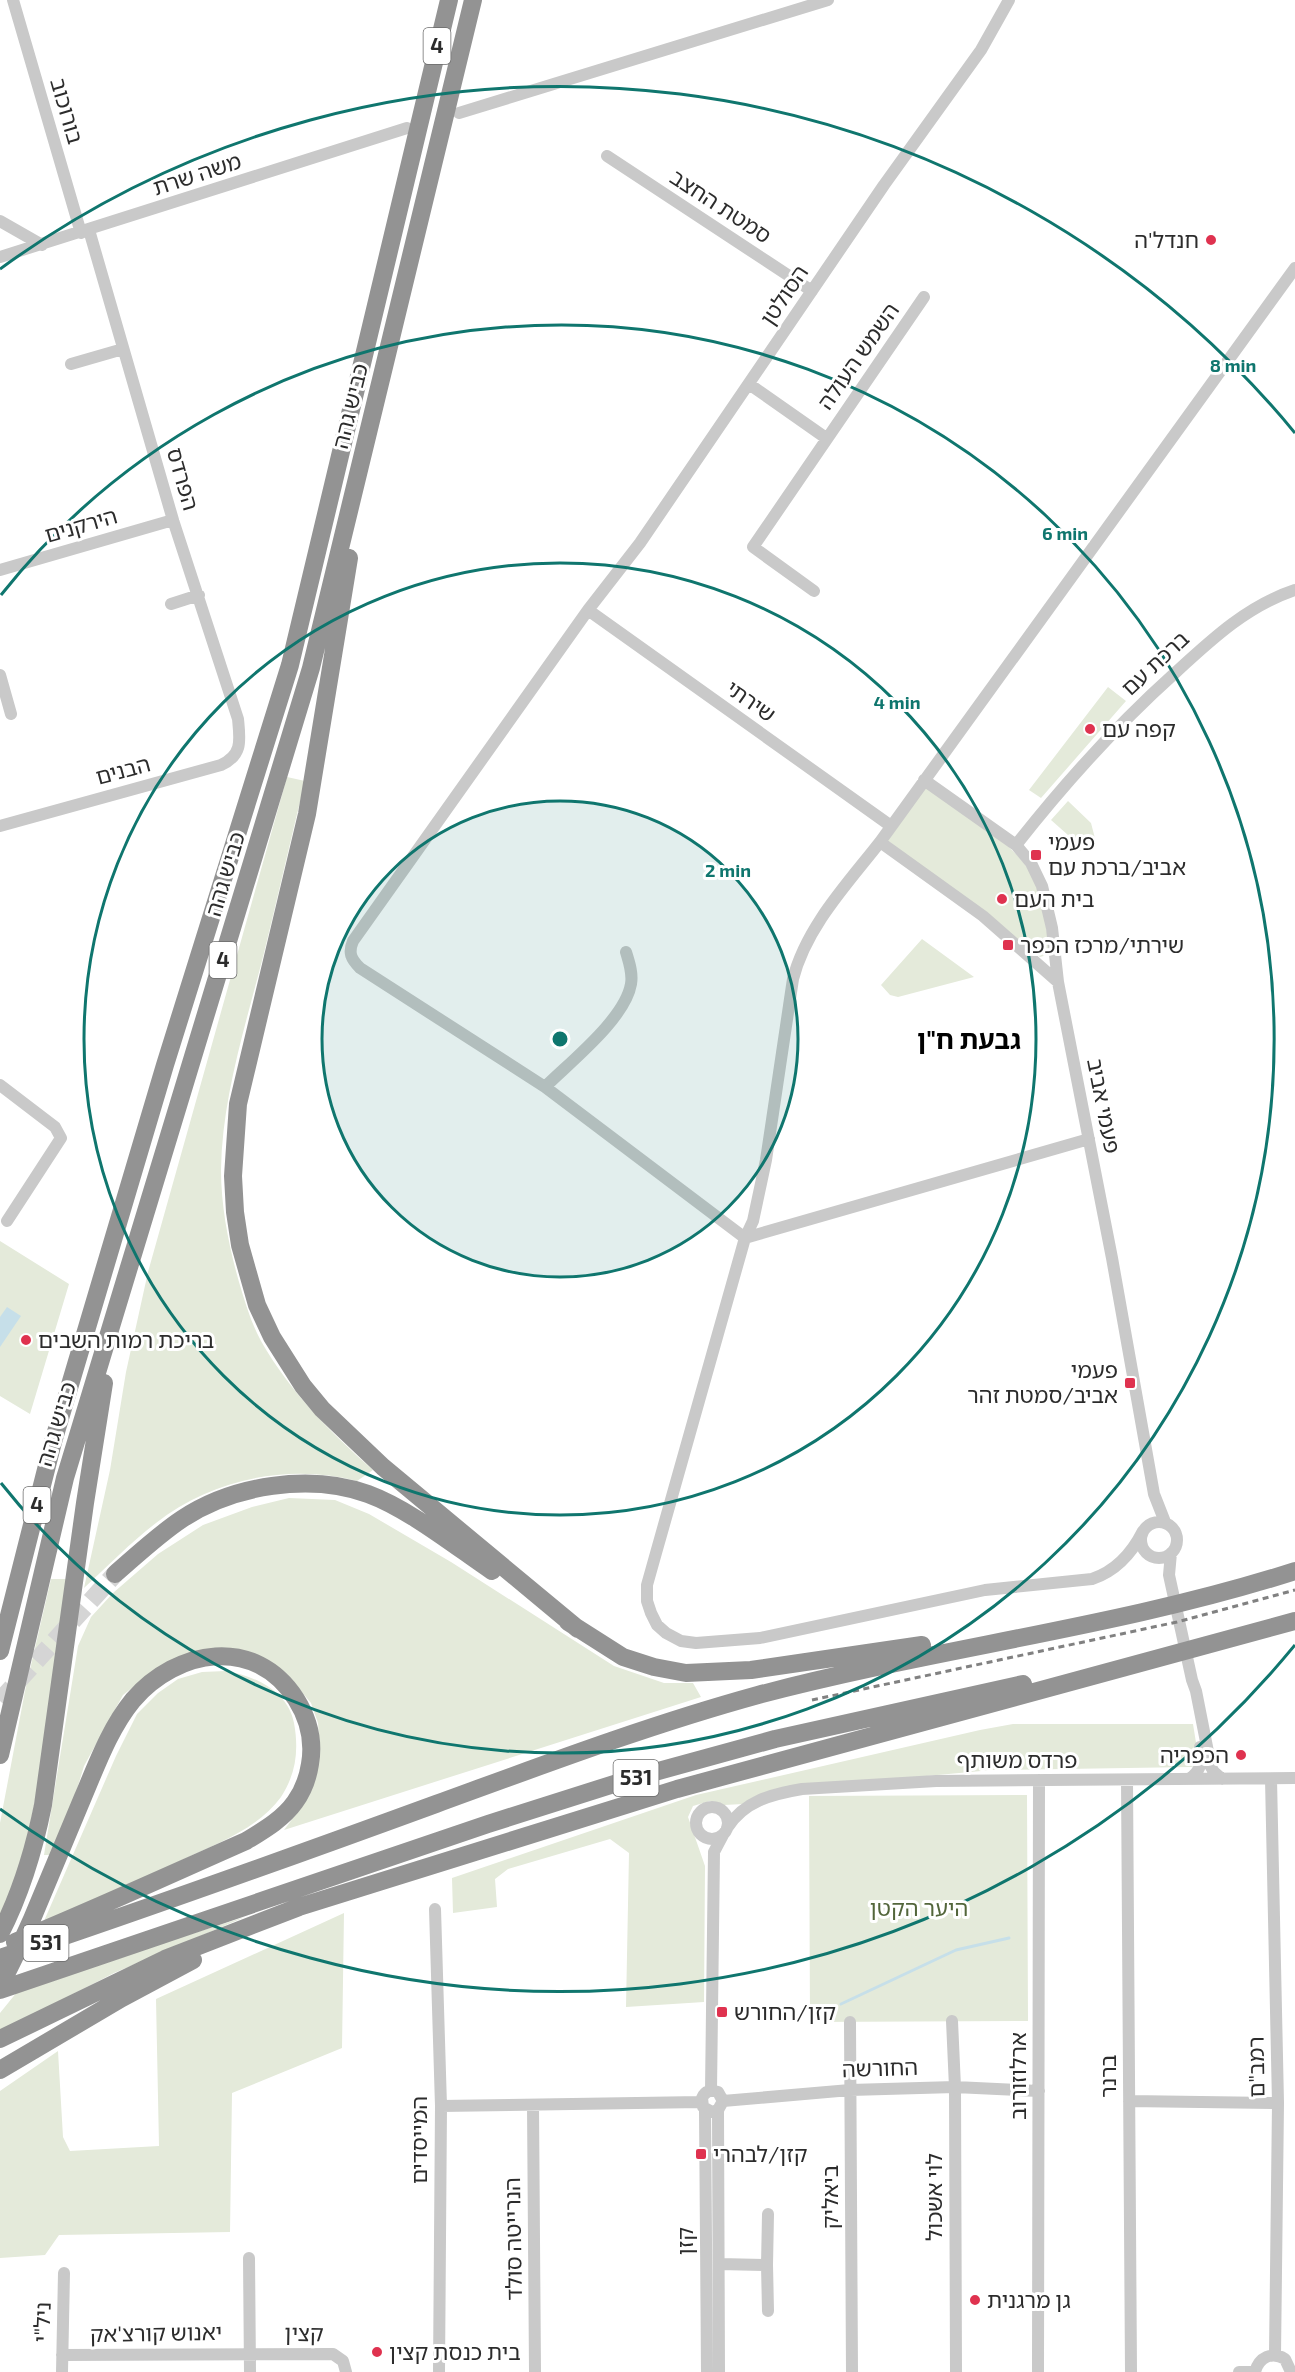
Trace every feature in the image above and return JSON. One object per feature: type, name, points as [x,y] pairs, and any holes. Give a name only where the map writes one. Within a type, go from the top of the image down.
[{"type":"highway","name":"כביש גהה","points":[[0,1651],[53,1442],[159,1085],[290,665],[449,0]]},
{"type":"highway","name":"כביש גהה","points":[[0,1755],[65,1478],[311,668],[473,0]]},
{"type":"highway","points":[[370,427],[307,814],[238,1104],[233,1176],[240,1245],[257,1305],[272,1337],[290,1368],[322,1409],[383,1467],[578,1629]]},
{"type":"highway","points":[[0,1934],[26,1871],[43,1805],[101,1398],[134,1250]]},
{"type":"highway","points":[[115,1574],[160,1535],[183,1518],[209,1504],[235,1494],[261,1488],[324,1484],[369,1494],[393,1506],[623,1657],[654,1667],[686,1673],[714,1673],[902,1649],[1224,1592]]},
{"type":"highway","points":[[0,1599],[21,1567]]},
{"type":"highway","name":"531","points":[[0,1958],[91,1928],[616,1739],[684,1717],[759,1695],[874,1667],[1173,1604],[1295,1571]]},
{"type":"highway","name":"531","points":[[0,1990],[488,1824],[644,1775],[776,1739],[885,1713],[1212,1644],[1295,1620]]},
{"type":"highway","points":[[0,2039],[202,1943],[265,1919],[365,1886],[689,1786],[1212,1644]]},
{"type":"highway","points":[[0,1948],[106,1903],[246,1841],[275,1822],[295,1802],[306,1781],[312,1745],[305,1717],[292,1693],[274,1674],[250,1662],[235,1657],[207,1656],[173,1668],[158,1677],[133,1700],[104,1747],[32,1919],[0,1985]]},
{"type":"highway","points":[[0,2070],[186,1963],[237,1939],[365,1886]]},
{"type":"street","name":"בורוכוב","points":[[13,0],[85,232]]},
{"type":"street","points":[[459,113],[828,0]]},
{"type":"street","name":"הסולטן","points":[[545,1087],[360,968],[353,961],[350,948],[588,610],[640,543],[884,185],[981,50],[1009,0]]},
{"type":"street","name":"משה שרת","points":[[0,257],[85,232],[407,128]]},
{"type":"street","name":"סמטת החצב","points":[[607,156],[812,291]]},
{"type":"street","points":[[0,221],[42,245]]},
{"type":"street","name":"הפרדס","points":[[85,232],[123,349],[173,520],[238,718],[240,738]]},
{"type":"street","points":[[1189,1779],[1202,1762],[1192,1680],[1169,1575],[1171,1553],[1177,1543],[1176,1534],[1165,1522],[1157,1522],[1145,1528],[1136,1545],[1122,1561],[1105,1575],[1092,1579],[986,1590],[760,1638],[696,1643],[681,1641],[657,1625],[647,1601],[647,1585],[745,1238],[753,1221],[766,1160],[797,965],[802,952],[832,903],[880,842],[1295,268]]},
{"type":"street","name":"השמש העולה","points":[[814,591],[753,547],[924,297]]},
{"type":"street","points":[[71,364],[123,349]]},
{"type":"street","name":"השמש העולה","points":[[749,384],[826,438]]},
{"type":"street","name":"הירקנים","points":[[0,570],[173,520]]},
{"type":"street","name":"ברכת עם","points":[[1016,845],[1121,723],[1161,685],[1240,617],[1274,597],[1295,590]]},
{"type":"street","points":[[171,604],[199,595]]},
{"type":"street","name":"שירתי","points":[[588,610],[891,826]]},
{"type":"street","points":[[0,675],[11,714]]},
{"type":"street","name":"הבנים","points":[[0,826],[221,765],[232,760],[238,751],[240,738]]},
{"type":"street","name":"פעמי אביב","points":[[924,780],[1016,845],[1031,862],[1042,886],[1052,928],[1058,982],[1154,1494],[1165,1522]]},
{"type":"street","points":[[880,842],[976,910],[1058,982]]},
{"type":"street","points":[[626,952],[631,983],[626,1002],[614,1018],[545,1087],[745,1238]]},
{"type":"street","points":[[0,1085],[55,1127],[62,1138],[7,1221]]},
{"type":"street","points":[[745,1238],[1089,1139]]},
{"type":"street","name":"פעמי אביב","points":[[1145,1528],[1153,1515],[1154,1494]]},
{"type":"street","points":[[1145,1528],[1141,1545],[1152,1557],[1160,1561],[1169,1575]]},
{"type":"street","points":[[1122,1561],[1140,1556],[1163,1557],[1171,1553]]},
{"type":"street","points":[[1192,1680],[1197,1691],[1211,1767],[1222,1779]]},
{"type":"street","name":"פרדס משותף","points":[[721,1810],[744,1808],[771,1796],[802,1789],[936,1781],[1295,1778]]},
{"type":"street","name":"רמב\"ם","points":[[1271,1779],[1278,2103],[1275,2355]]},
{"type":"street","name":"ארלוזורוב","points":[[1038,2372],[1039,1780]]},
{"type":"street","name":"ברנר","points":[[1127,1780],[1131,2372]]},
{"type":"street","points":[[712,2105],[703,2095],[711,2091],[714,1852],[725,1832],[728,1818],[721,1810],[711,1807],[699,1815],[696,1824],[714,1852]]},
{"type":"street","name":"פרדס משותף","points":[[725,1832],[744,1808]]},
{"type":"street","points":[[705,1837],[714,1838],[725,1832]]},
{"type":"street","name":"המייסדים","points":[[435,1909],[441,2106],[439,2372]]},
{"type":"street","name":"לוי אשכול","points":[[952,2021],[955,2087],[956,2372]]},
{"type":"street","name":"ביאליק","points":[[850,2022],[852,2372]]},
{"type":"street","name":"החורשה","points":[[441,2106],[712,2105],[850,2090],[955,2087],[1039,2091]]},
{"type":"street","points":[[1129,2101],[1278,2103]]},
{"type":"street","name":"הנרייטה סולד","points":[[533,2105],[535,2372]]},
{"type":"street","name":"קזן","points":[[712,2105],[719,2264],[719,2372]]},
{"type":"street","name":"קזן","points":[[707,2372],[712,2105]]},
{"type":"street","points":[[768,2214],[768,2311]]},
{"type":"street","points":[[249,2258],[250,2372]]},
{"type":"street","points":[[719,2264],[767,2265]]},
{"type":"street","name":"ניל\"י","points":[[62,2372],[64,2273]]},
{"type":"street","name":"יאנוש קורצ'אק","points":[[62,2355],[250,2353]]},
{"type":"street","name":"קצין","points":[[250,2353],[333,2354],[343,2361],[346,2372]]},
{"type":"street","points":[[1239,2372],[1255,2372],[1264,2358],[1275,2355],[1285,2359],[1291,2372]]},
{"type":"green space","points":[[1108,687],[1126,701],[1041,798],[1029,790]]},
{"type":"green space","points":[[287,777],[305,781],[230,1088],[222,1143],[221,1184],[224,1212],[239,1282],[251,1320],[261,1341],[272,1360],[298,1394],[341,1441],[373,1470],[357,1481],[305,1474],[278,1475],[252,1479],[201,1495],[156,1523],[84,1588],[110,1470],[126,1372],[148,1272]]},
{"type":"green space","points":[[926,786],[983,826],[1022,860],[1030,872],[1041,899],[1050,949],[1047,955],[1040,957],[887,840]]},
{"type":"green space","points":[[1068,801],[1091,823],[1097,846],[1079,851],[1077,843],[1051,820]]},
{"type":"green space","points":[[922,939],[974,977],[898,997],[890,995],[881,985]]},
{"type":"green space","name":"בריכת רמות השבים","points":[[0,1241],[69,1284],[30,1414],[0,1396]]},
{"type":"green space","points":[[289,1498],[335,1500],[369,1514],[451,1562],[614,1666],[664,1683],[693,1683],[701,1697],[284,1830],[305,1802],[320,1750],[318,1723],[311,1703],[285,1672],[241,1651],[142,1680],[123,1695],[84,1766],[57,1855],[44,1855],[78,1646],[91,1617],[113,1593],[158,1554],[203,1525],[252,1507]]},
{"type":"green space","points":[[51,1579],[66,1579],[47,1728],[27,1839],[16,1880],[0,1921],[0,1823],[25,1691]]},
{"type":"green space","points":[[226,1671],[259,1681],[269,1687],[285,1702],[291,1712],[295,1733],[295,1762],[290,1780],[281,1797],[261,1818],[236,1834],[148,1876],[44,1921],[116,1756],[137,1714],[158,1693],[178,1679],[202,1672]]},
{"type":"green space","points":[[1013,1724],[1193,1724],[1198,1755],[1195,1766],[1191,1767],[992,1770],[785,1789],[743,1804],[724,1805],[710,1801],[693,1806],[688,1817],[705,1866],[704,2002],[626,2007],[629,1853],[610,1839],[508,1869],[495,1879],[497,1907],[453,1913],[452,1878],[696,1795]]},
{"type":"green space","name":"היער הקטן","points":[[1027,1795],[1028,2021],[810,2022],[809,1796]]},
{"type":"green space","points":[[344,1913],[342,2048],[232,2093],[230,2232],[59,2235],[45,2255],[0,2258],[0,2091],[58,2051],[63,2137],[70,2151],[159,2146],[156,1999]]},
{"type":"green space","points":[[245,1917],[114,1973],[0,2032],[0,2013],[17,1992]]},
{"type":"water","points":[[7,1307],[21,1316],[0,1347],[0,1317]]},
{"type":"waterway","points":[[841,2004],[956,1950],[1009,1938]]},
{"type":"tunnel","points":[[0,1701],[115,1574]]},
{"type":"railway","points":[[812,1700],[1177,1622],[1295,1590]]},
{"type":"place","name":"חנדל'ה","points":[[1211,240]]},
{"type":"place","name":"קפה עם","points":[[1090,729]]},
{"type":"place","name":"פעמי אביב/ברכת עם","points":[[1036,855]]},
{"type":"place","name":"בית העם","points":[[1002,899]]},
{"type":"place","name":"שירתי/מרכז הכפר","points":[[1008,945]]},
{"type":"place","name":"בריכת רמות השבים","points":[[26,1340]]},
{"type":"place","name":"פעמי אביב/סמטת זהר","points":[[1130,1383]]},
{"type":"place","name":"הכפריה","points":[[1241,1755]]},
{"type":"place","name":"קזן/החורש","points":[[722,2012]]},
{"type":"place","name":"קזן/לבהרי","points":[[701,2154]]},
{"type":"place","name":"גן מרגנית","points":[[975,2300]]},
{"type":"place","name":"בית כנסת קצין","points":[[377,2352]]},
{"type":"district","name":"גבעת ח\"ן","points":[[969,1040]]}]
